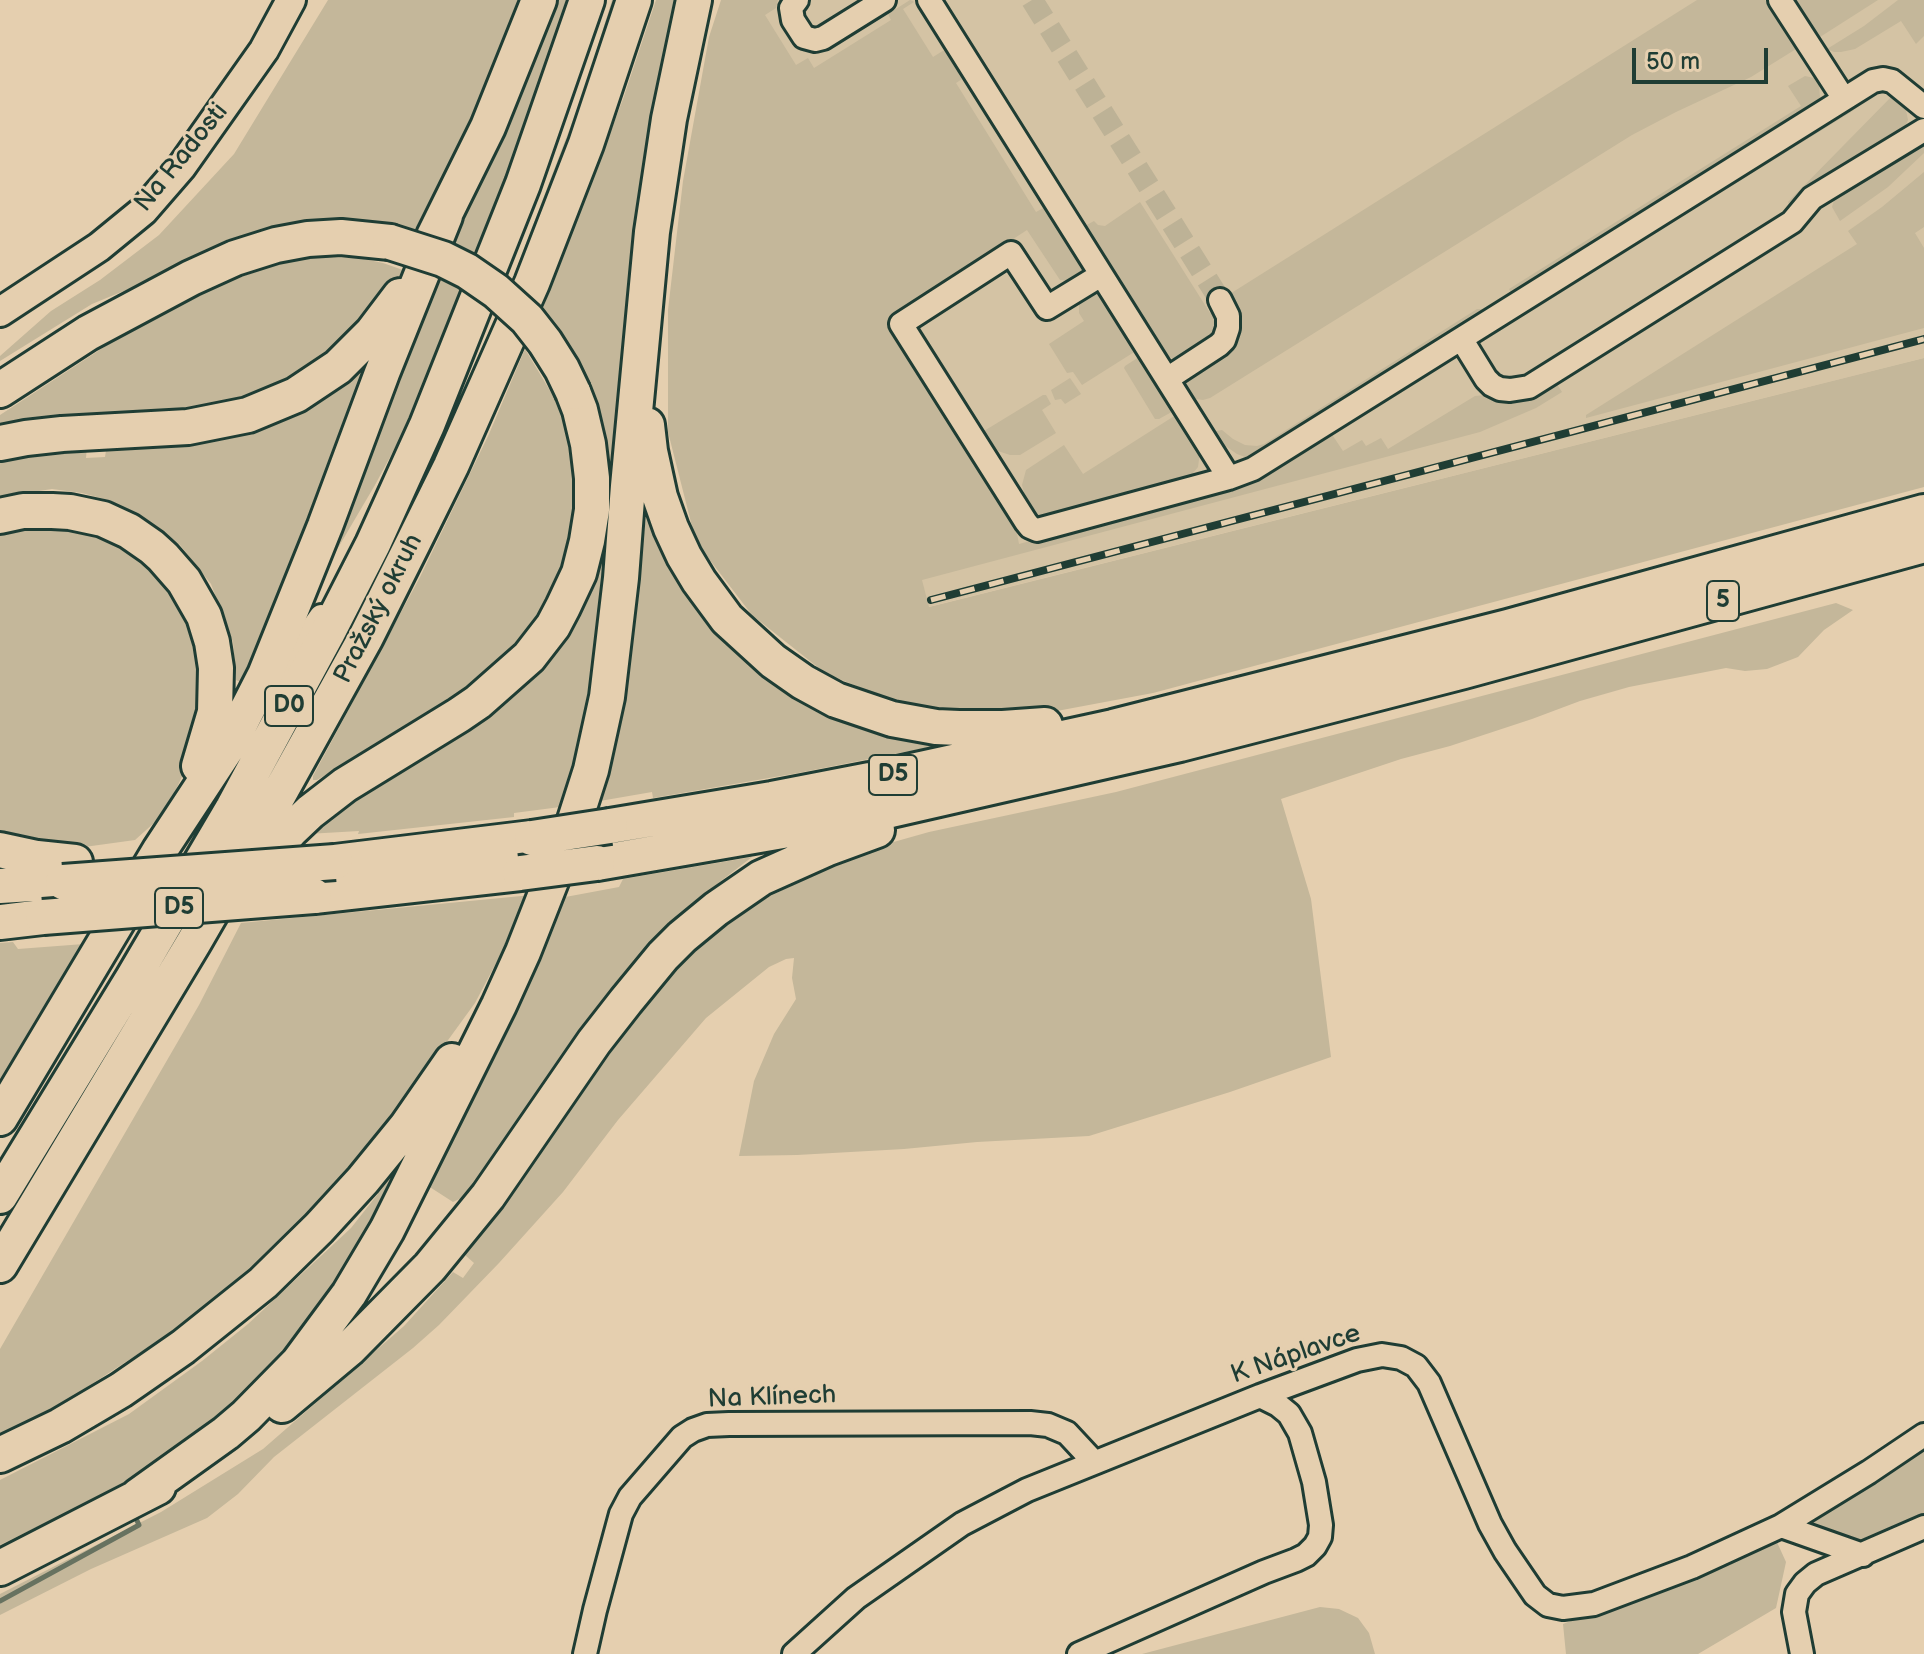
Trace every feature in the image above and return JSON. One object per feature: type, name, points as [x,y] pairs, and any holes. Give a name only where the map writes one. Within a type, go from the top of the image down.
[{"type":"highway","points":[[0,443],[26,438],[165,429],[217,422],[248,415],[296,395],[338,367],[385,318],[445,216],[488,127],[539,0]]},
{"type":"highway","name":"Pražský okruh","points":[[0,1196],[233,808],[373,544],[427,425],[523,184],[587,0]]},
{"type":"highway","name":"Pražský okruh","points":[[0,1265],[294,769],[354,659],[451,466],[555,226],[634,0]]},
{"type":"highway","points":[[138,1496],[246,1416],[298,1363],[349,1294],[387,1230],[493,1018],[523,952],[579,807],[591,770],[607,697],[621,578],[652,232],[664,151],[694,0]]},
{"type":"highway","points":[[0,1118],[160,850],[229,745],[265,675],[445,216]]},
{"type":"highway","points":[[0,390],[100,326],[235,258],[276,245],[341,237],[390,242],[443,259],[489,285],[535,329],[562,369],[580,410],[591,461],[592,510],[579,573],[553,626],[529,657],[478,702],[345,785],[298,822],[194,942]]},
{"type":"highway","points":[[647,296],[645,405],[650,451],[665,513],[684,556],[707,594],[737,630],[773,661],[836,700],[892,719],[936,727],[1021,728],[1173,712]]},
{"type":"highway","points":[[0,516],[37,510],[70,512],[116,525],[163,557],[199,605],[215,654],[215,712],[197,773],[160,850]]},
{"type":"highway","name":"5","points":[[1515,642],[1924,512]]},
{"type":"highway","name":"5","points":[[1515,642],[1924,545]]},
{"type":"highway","name":"D5","points":[[0,920],[314,896],[520,873],[794,829],[1037,778],[1296,698],[1515,642]]},
{"type":"highway","name":"D5","points":[[0,886],[69,872],[217,872],[335,862],[532,838],[870,780],[1173,712],[1296,698]]},
{"type":"highway","points":[[0,1568],[183,1476],[248,1431],[327,1369],[415,1283],[488,1196],[594,1042],[626,1001],[663,956],[716,909],[761,878],[828,848],[1037,778]]},
{"type":"highway","points":[[0,850],[37,858],[69,872]]},
{"type":"highway","points":[[0,1455],[60,1426],[152,1369],[263,1283],[319,1228],[385,1154],[431,1092],[491,997],[545,895]]},
{"type":"main road","name":"Na Radosti","points":[[0,312],[99,247],[143,211],[182,166],[255,63],[291,0]]},
{"type":"street","points":[[797,0],[792,5],[791,16],[801,34],[811,40],[823,38],[876,2]]},
{"type":"street","points":[[929,0],[1229,478]]},
{"type":"street","points":[[1780,0],[1844,99]]},
{"type":"street","points":[[1101,275],[1047,308],[1011,253],[901,324],[1030,527],[1037,530],[1253,469],[1873,81],[1892,81],[1924,107]]},
{"type":"street","points":[[1462,340],[1492,385],[1510,390],[1529,387],[1792,222],[1812,198],[1924,130]]},
{"type":"street","points":[[1167,379],[1224,340],[1228,316],[1220,300]]},
{"type":"street","points":[[229,745],[373,544]]},
{"type":"street","name":"K Náplavce","points":[[794,1654],[856,1598],[962,1524],[1027,1490],[1260,1396],[1357,1360],[1382,1355],[1401,1358],[1416,1366],[1429,1383],[1490,1524],[1535,1595],[1548,1605],[1563,1608],[1594,1604],[1692,1567],[1781,1526]]},
{"type":"street","points":[[1079,1654],[1296,1560],[1315,1546],[1321,1525],[1314,1482],[1300,1433],[1289,1414],[1260,1396]]},
{"type":"street","name":"Na Klínech","points":[[585,1654],[621,1514],[630,1497],[682,1437],[693,1430],[707,1425],[1030,1423],[1048,1425],[1067,1433],[1094,1462]]},
{"type":"street","points":[[1781,1526],[1924,1435]]},
{"type":"street","points":[[1781,1526],[1863,1555]]},
{"type":"street","points":[[1802,1654],[1794,1612],[1797,1594],[1805,1583],[1816,1574],[1924,1527]]},
{"type":"shaded area","points":[[328,0],[524,0],[510,44],[424,232],[387,225],[274,228],[217,247],[165,274],[92,304],[0,361],[0,356],[51,311],[100,280],[159,235],[234,154]]},
{"type":"shaded area","points":[[551,0],[573,0],[510,183],[411,418],[325,570],[379,398]]},
{"type":"shaded area","points":[[612,0],[620,0],[518,286],[430,483],[268,787],[263,782],[422,480],[511,283],[584,91]]},
{"type":"shaded area","points":[[656,0],[683,0],[614,589],[568,806],[514,813],[514,817],[358,834],[359,831],[307,834],[527,673],[601,496],[540,316],[623,99]]},
{"type":"shaded area","points":[[721,0],[778,0],[776,8],[765,15],[796,65],[808,58],[814,68],[891,20],[888,14],[913,1],[903,9],[933,57],[949,47],[954,55],[949,58],[962,79],[956,83],[1036,212],[1049,205],[1084,267],[1082,274],[1071,281],[1060,280],[1027,230],[887,321],[1015,523],[1019,544],[1254,481],[1331,433],[1343,451],[1362,440],[1366,446],[1381,438],[1388,449],[1475,396],[1520,400],[1555,381],[1562,392],[1536,408],[1480,432],[922,580],[929,607],[1924,358],[1924,487],[1153,693],[1030,716],[914,710],[825,673],[752,615],[696,542],[668,432],[668,310],[683,181],[709,37]]},
{"type":"shaded area","points":[[760,0],[1924,0],[1924,358],[928,607]]},
{"type":"shaded area","points":[[1697,0],[1765,0],[1796,49],[1751,77],[1632,135],[1210,398],[1196,399],[1186,391],[1185,378],[1225,348],[1225,297]]},
{"type":"shaded area","points":[[1793,0],[1878,0],[1820,37],[1818,34],[1816,36]]},
{"type":"shaded area","points":[[1898,0],[1924,0],[1924,36],[1916,44],[1901,21],[1855,49],[1834,52],[1827,49],[1864,26]]},
{"type":"shaded area","points":[[1805,76],[1814,78],[1819,85],[1818,104],[1513,296],[1509,289],[1801,106],[1788,86]]},
{"type":"shaded area","points":[[1880,89],[1851,112],[1532,309],[1531,307]]},
{"type":"shaded area","points":[[1895,93],[1906,110],[1908,120],[1894,142],[1790,207],[1788,202]]},
{"type":"shaded area","points":[[1924,137],[1924,153],[1888,187],[1840,221],[1832,207],[1837,191]]},
{"type":"shaded area","points":[[1924,172],[1924,227],[1915,233],[1924,248],[1924,328],[1586,418],[1586,415],[1857,244],[1848,231]]},
{"type":"shaded area","points":[[1140,202],[1210,313],[1219,309],[1222,331],[1182,360],[1163,354],[1083,227],[1094,221],[1105,226]]},
{"type":"shaded area","points":[[320,257],[359,258],[403,270],[380,307],[327,364],[227,410],[0,433],[0,415],[118,338],[224,283],[283,262]]},
{"type":"shaded area","points":[[1093,292],[1103,294],[1139,349],[1082,385],[1073,372],[1067,373],[1049,344],[1084,321],[1079,313],[1079,304]]},
{"type":"shaded area","points":[[1477,309],[1485,312],[1258,457],[1237,454],[1217,440],[1214,434],[1222,430],[1245,445],[1264,444]]},
{"type":"shaded area","points":[[525,349],[557,399],[572,457],[572,520],[553,587],[528,628],[491,667],[456,694],[313,780],[420,577],[489,434]]},
{"type":"shaded area","points":[[1142,355],[1177,409],[1159,419],[1155,419],[1124,368]]},
{"type":"shaded area","points":[[369,356],[374,359],[244,684],[236,680],[233,642],[211,584],[180,545],[137,514],[108,500],[82,493],[52,489],[0,497],[0,456],[87,446],[86,458],[105,457],[107,444],[175,441]]},
{"type":"shaded area","points":[[1070,378],[1081,394],[1065,404],[1061,399],[1055,400],[1051,390]]},
{"type":"shaded area","points":[[1043,395],[1051,404],[1042,410],[1056,433],[1020,455],[998,451],[984,431]]},
{"type":"shaded area","points":[[1179,413],[1200,452],[1198,467],[1189,478],[1042,519],[1025,496],[1022,485],[1026,470],[1064,445],[1083,474]]},
{"type":"shaded area","points":[[647,510],[661,547],[697,607],[739,655],[768,679],[805,703],[853,725],[894,737],[940,745],[653,798],[652,792],[594,802],[623,693]]},
{"type":"shaded area","points":[[0,524],[93,524],[167,572],[207,652],[193,754],[164,814],[135,840],[77,848],[0,838]]},
{"type":"shaded area","points":[[1836,603],[1853,610],[1824,630],[1798,657],[1767,669],[1745,671],[1726,668],[1629,687],[1281,799],[1311,899],[1331,1057],[1230,1092],[1089,1136],[904,1149],[739,1156],[754,1081],[774,1034],[796,999],[792,978],[794,958],[769,967],[706,1018],[618,1120],[563,1192],[499,1263],[413,1348],[274,1457],[238,1494],[207,1518],[91,1569],[0,1615],[0,1594],[161,1512],[263,1449],[404,1326],[453,1272],[463,1278],[474,1263],[465,1255],[501,1210],[633,1021],[677,969],[708,940],[764,899],[883,845],[929,832],[1116,792]]},
{"type":"shaded area","points":[[752,857],[699,898],[648,947],[585,1025],[466,1196],[453,1202],[422,1182],[560,898],[619,887],[623,879]]},
{"type":"shaded area","points":[[532,895],[475,1003],[358,1164],[297,1228],[204,1311],[0,1440],[0,1349],[199,1005],[241,923]]},
{"type":"shaded area","points":[[13,942],[18,949],[84,944],[0,1081],[0,943]]},
{"type":"shaded area","points":[[396,1171],[352,1259],[316,1319],[257,1394],[148,1473],[0,1545],[0,1480],[129,1414],[202,1361],[248,1324],[351,1228]]},
{"type":"shaded area","points":[[1924,1443],[1924,1518],[1861,1543],[1800,1524]]},
{"type":"shaded area","points":[[1776,1540],[1786,1562],[1776,1608],[1698,1654],[1566,1654],[1563,1624]]},
{"type":"shaded area","points":[[1320,1607],[1339,1609],[1358,1618],[1369,1633],[1375,1654],[1142,1654]]},
{"type":"waterway","points":[[0,1601],[139,1525],[134,1514]]},
{"type":"tunnel","points":[[1032,0],[1220,300]]},
{"type":"railway","points":[[931,600],[1924,339]]}]
